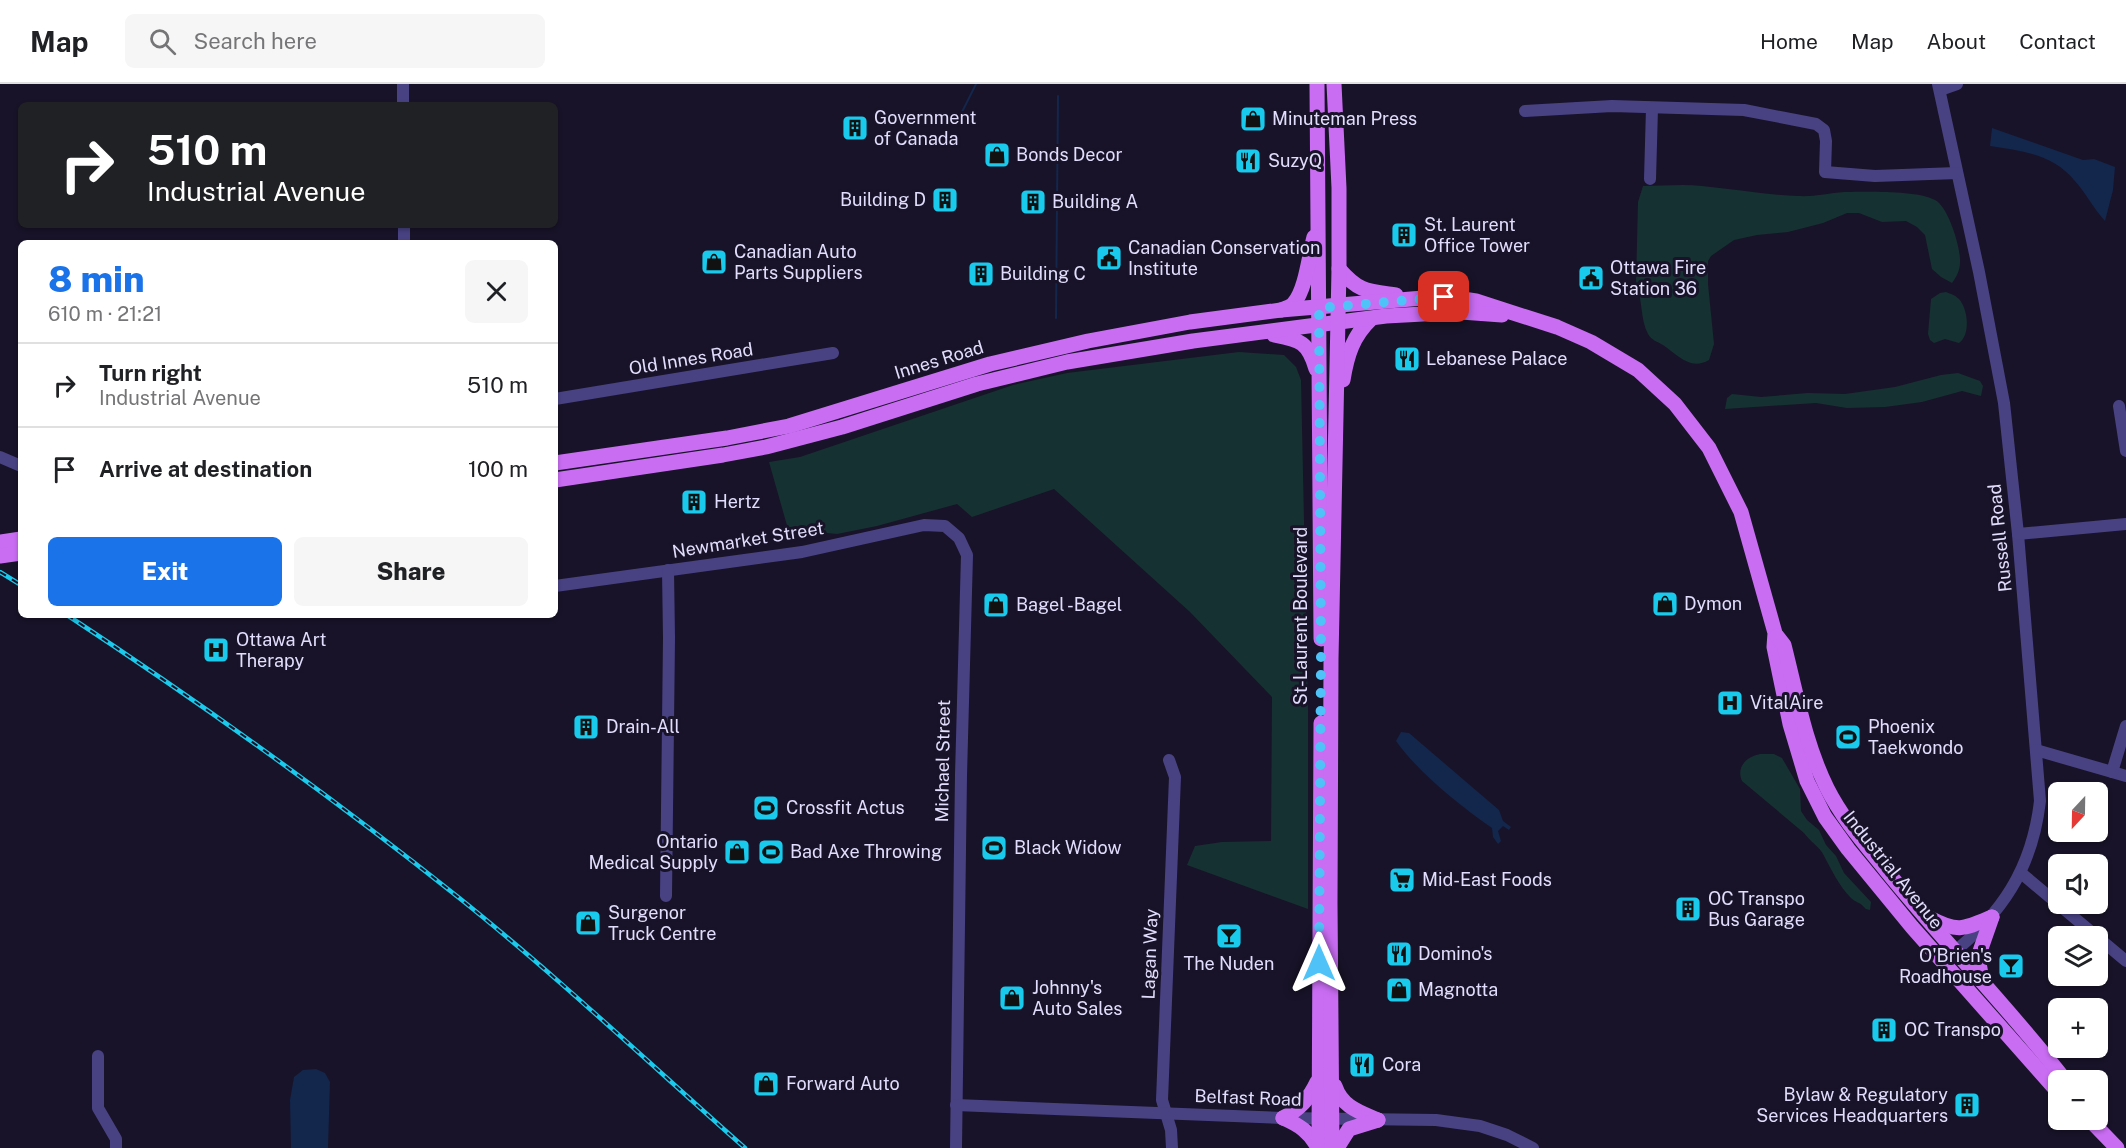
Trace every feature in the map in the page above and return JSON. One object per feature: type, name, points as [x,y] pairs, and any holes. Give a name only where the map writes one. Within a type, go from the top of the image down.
[{"type":"main road","name":"St-Laurent Boulevard","points":[[1317,84],[1326,655],[1326,1119],[1319,1148]]},
{"type":"main road","name":"St-Laurent Boulevard","points":[[1326,655],[1336,421],[1339,269],[1339,188],[1334,84]]},
{"type":"main road","points":[[1281,310],[1293,304],[1300,289],[1319,214]]},
{"type":"main road","points":[[1339,269],[1355,286],[1362,289],[1423,298]]},
{"type":"main road","name":"Industrial Avenue","points":[[1337,306],[1423,298],[1476,300],[1557,327],[1608,351],[1638,370],[1675,404],[1709,448],[1741,512],[1775,633],[1774,647],[1790,724],[1808,781],[1825,817],[1848,849],[1942,962],[2048,1081]]},
{"type":"main road","name":"Innes Road","points":[[558,463],[752,434],[803,422],[972,369],[1098,339],[1190,322],[1281,310],[1337,306]]},
{"type":"main road","name":"Industrial Avenue","points":[[1337,324],[1435,312],[1517,315]]},
{"type":"main road","points":[[1336,421],[1350,351],[1356,334],[1371,319]]},
{"type":"main road","name":"Innes Road","points":[[558,480],[749,450],[831,430],[969,387],[1051,365],[1193,341],[1337,324]]},
{"type":"main road","points":[[1259,332],[1290,338],[1304,344],[1312,354],[1320,386]]},
{"type":"main road","points":[[0,542],[18,539]]},
{"type":"main road","points":[[0,556],[18,553]]},
{"type":"main road","name":"Industrial Avenue","points":[[1775,633],[1784,645],[1804,728],[1820,772],[1841,813],[1920,913],[1956,951],[2058,1070]]},
{"type":"main road","points":[[1920,913],[1944,926],[1956,929],[1972,926],[1992,917]]},
{"type":"main road","points":[[1983,982],[1978,957],[1992,917]]},
{"type":"main road","points":[[1283,1118],[1295,1112],[1326,1080],[1345,1104],[1378,1120]]},
{"type":"main road","points":[[1283,1118],[1304,1128],[1319,1148]]},
{"type":"main road","name":"St-Laurent Boulevard","points":[[1326,1119],[1335,1148]]},
{"type":"main road","points":[[1335,1148],[1349,1129],[1378,1120]]},
{"type":"main road","points":[[2099,1130],[2116,1148]]},
{"type":"street","points":[[403,84],[403,102]]},
{"type":"street","points":[[1939,87],[1957,84]]},
{"type":"street","name":"Russell Road","points":[[1939,87],[1979,272],[2004,403],[2018,534],[2039,811],[2030,850],[2021,873],[1992,917],[1942,962]]},
{"type":"street","points":[[1525,111],[1566,108],[1744,110],[1816,124],[1824,130],[1825,172],[1875,176],[1957,173]]},
{"type":"street","points":[[1650,179],[1652,108]]},
{"type":"street","name":"Old Innes Road","points":[[558,399],[833,353]]},
{"type":"street","points":[[2119,406],[2126,451]]},
{"type":"street","points":[[1,458],[18,465]]},
{"type":"street","points":[[2018,534],[2126,524]]},
{"type":"street","name":"Newmarket Street","points":[[558,586],[802,552],[924,525],[945,526]]},
{"type":"street","name":"Michael Street","points":[[945,526],[959,538],[967,555],[961,756],[956,1148]]},
{"type":"street","points":[[666,896],[668,570]]},
{"type":"street","points":[[2112,772],[2126,726]]},
{"type":"street","points":[[2036,750],[2126,776]]},
{"type":"street","name":"Lagan Way","points":[[1170,760],[1175,777],[1162,1100],[1168,1114],[1172,1148]]},
{"type":"street","points":[[2021,873],[2126,961]]},
{"type":"street","points":[[98,1056],[98,1108],[116,1139],[116,1148]]},
{"type":"street","name":"Belfast Road","points":[[956,1105],[1283,1118],[1436,1120],[1480,1126],[1507,1135],[1533,1148]]},
{"type":"green space","points":[[1695,185],[1798,196],[1878,192],[1926,197],[1935,200],[1945,210],[1958,247],[1959,270],[1952,283],[1932,269],[1925,235],[1917,227],[1906,221],[1882,222],[1859,213],[1847,213],[1823,223],[1788,232],[1734,240],[1711,256],[1708,261],[1714,344],[1709,360],[1696,364],[1690,363],[1651,338],[1644,322],[1636,284],[1638,202],[1643,186]]},
{"type":"green space","points":[[1946,292],[1959,299],[1966,315],[1967,328],[1959,343],[1945,339],[1934,343],[1928,334],[1931,299]]},
{"type":"green space","points":[[1239,352],[1284,355],[1296,367],[1301,380],[1308,709],[1308,909],[1187,865],[1195,846],[1222,842],[1271,841],[1272,697],[1190,612],[1054,489],[972,517],[957,504],[877,526],[837,534],[788,529],[769,462],[800,457],[1013,385],[1067,373]]},
{"type":"green space","points":[[1958,373],[1980,381],[1983,386],[1981,396],[1962,391],[1922,402],[1885,407],[1847,408],[1816,403],[1725,409],[1727,398],[1732,394],[1761,397],[1808,393],[1845,394],[1895,387]]},
{"type":"green space","points":[[1760,754],[1774,754],[1782,758],[1800,789],[1801,811],[1807,820],[1819,830],[1844,873],[1871,902],[1870,910],[1853,900],[1847,893],[1822,852],[1804,833],[1742,781],[1741,767],[1747,760]]},
{"type":"water","points":[[1992,128],[2083,160],[2094,159],[2115,167],[2113,190],[2105,221],[2066,171],[2056,164],[2036,155],[1990,146]]},
{"type":"water","points":[[1401,732],[1409,733],[1499,810],[1503,821],[1511,827],[1509,830],[1503,826],[1498,831],[1501,841],[1498,844],[1493,837],[1492,828],[1440,788],[1405,753],[1396,741]]},
{"type":"water","points":[[316,1069],[325,1073],[330,1082],[328,1148],[291,1148],[290,1100],[294,1077],[303,1070]]},
{"type":"waterway","points":[[961,114],[976,84]]},
{"type":"waterway","points":[[1056,318],[1058,96]]},
{"type":"railway","points":[[0,572],[18,583]]},
{"type":"railway","points":[[71,618],[266,752],[458,897],[567,989],[745,1148]]},
{"type":"place","name":"Minuteman Press","points":[[1253,119]]},
{"type":"place","name":"Government of Canada","points":[[855,128]]},
{"type":"place","name":"Bonds Decor","points":[[997,155]]},
{"type":"place","name":"SuzyQ","points":[[1248,161]]},
{"type":"place","name":"Building D","points":[[945,200]]},
{"type":"place","name":"Building A","points":[[1033,202]]},
{"type":"place","name":"St. Laurent Office Tower","points":[[1404,235]]},
{"type":"place","name":"Canadian Conservation Institute","points":[[1109,258]]},
{"type":"place","name":"Canadian Auto Parts Suppliers","points":[[714,262]]},
{"type":"place","name":"Building C","points":[[981,274]]},
{"type":"place","name":"Ottawa Fire Station 36","points":[[1591,278]]},
{"type":"place","name":"Lebanese Palace","points":[[1407,359]]},
{"type":"place","name":"Hertz","points":[[694,502]]},
{"type":"place","name":"Dymon","points":[[1665,604]]},
{"type":"place","name":"Bagel -Bagel","points":[[996,605]]},
{"type":"place","name":"Ottawa Art Therapy","points":[[216,650]]},
{"type":"place","name":"VitalAire","points":[[1730,703]]},
{"type":"place","name":"Drain-All","points":[[586,727]]},
{"type":"place","name":"Phoenix Taekwondo","points":[[1848,737]]},
{"type":"place","name":"Crossfit Actus","points":[[766,808]]},
{"type":"place","name":"Black Widow","points":[[994,848]]},
{"type":"place","name":"Ontario Medical Supply","points":[[737,852]]},
{"type":"place","name":"Bad Axe Throwing","points":[[771,852]]},
{"type":"place","name":"Mid-East Foods","points":[[1402,880]]},
{"type":"place","name":"OC Transpo Bus Garage","points":[[1688,909]]},
{"type":"place","name":"Surgenor Truck Centre","points":[[588,923]]},
{"type":"place","name":"The Nuden","points":[[1229,936]]},
{"type":"place","name":"Domino's","points":[[1399,954]]},
{"type":"place","name":"O'Brien's Roadhouse","points":[[2011,966]]},
{"type":"place","name":"Magnotta","points":[[1399,990]]},
{"type":"place","name":"Johnny's Auto Sales","points":[[1012,998]]},
{"type":"place","name":"OC Transpo","points":[[1884,1030]]},
{"type":"place","name":"Cora","points":[[1362,1065]]},
{"type":"place","name":"Forward Auto","points":[[766,1084]]},
{"type":"place","name":"Bylaw & Regulatory Services Headquarters","points":[[1967,1105]]},
{"type":"route","points":[[1319,963],[1321,651],[1319,308],[1444,297]]}]
